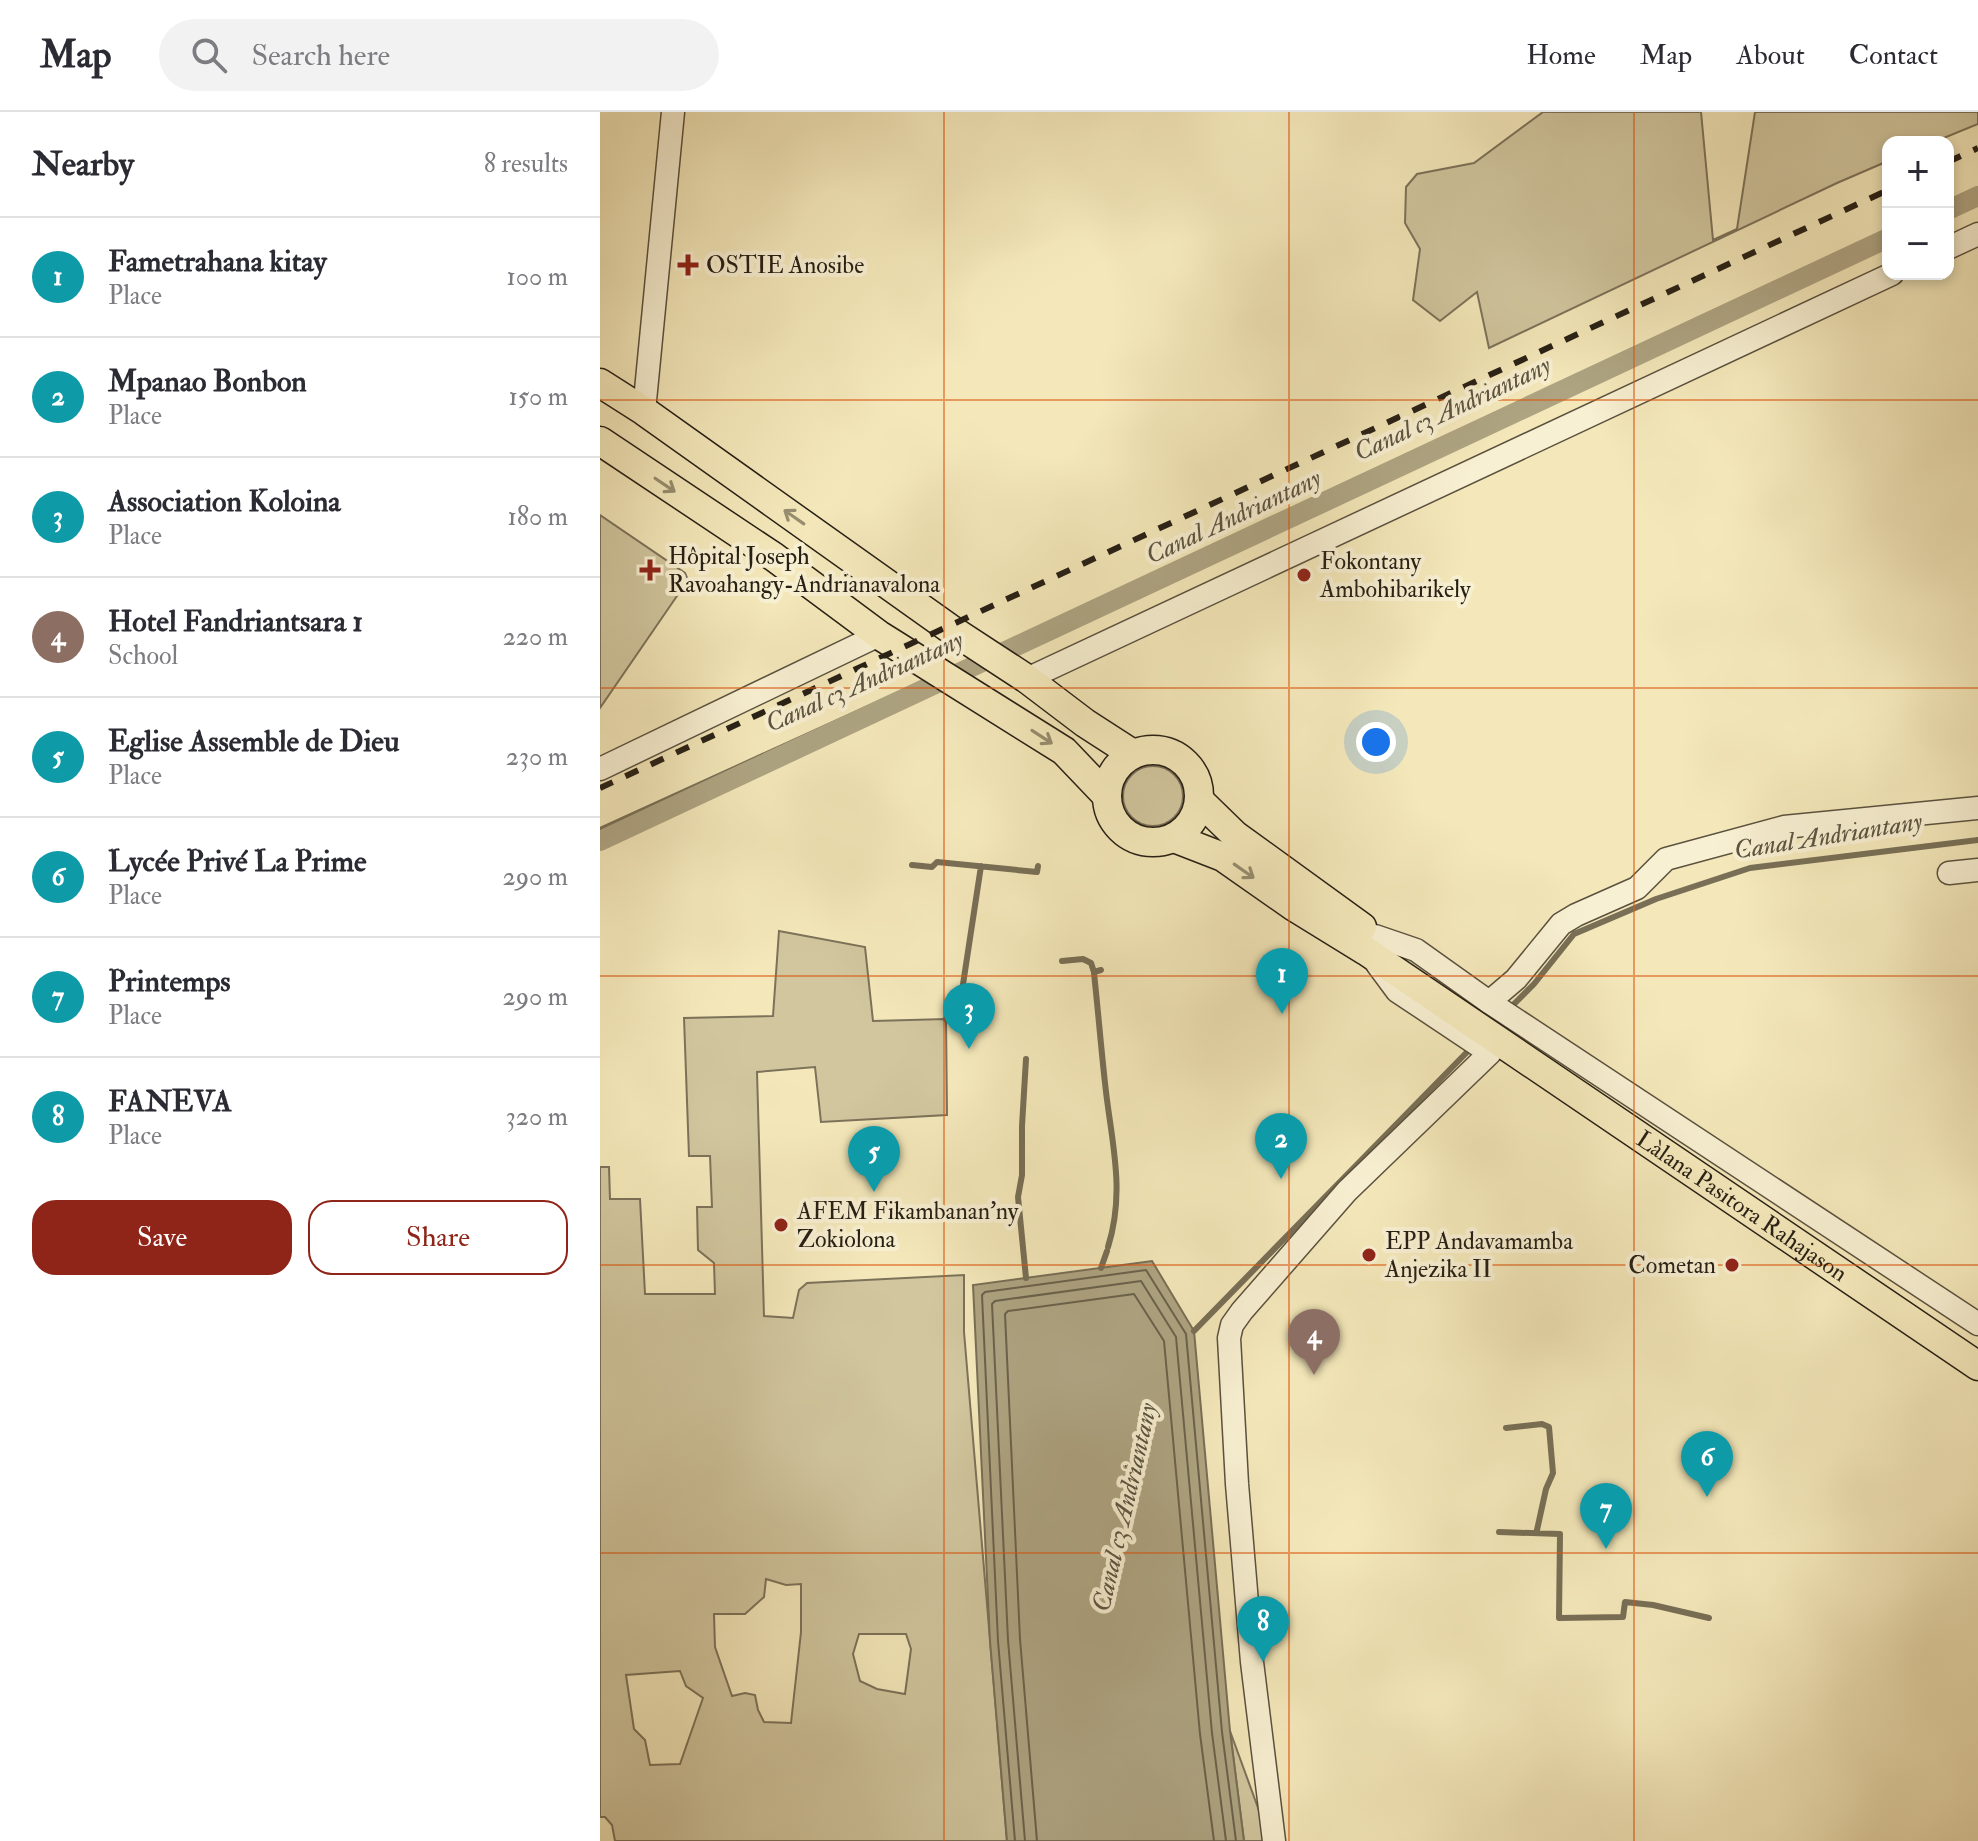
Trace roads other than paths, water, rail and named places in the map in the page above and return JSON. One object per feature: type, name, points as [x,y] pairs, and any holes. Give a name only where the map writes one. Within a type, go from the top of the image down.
[{"type":"main road","points":[[600,383],[1133,754]]},
{"type":"main road","points":[[600,441],[774,557],[879,635],[1064,751],[1107,796]]},
{"type":"main road","points":[[1154,750],[1180,758],[1191,769],[1198,784],[1199,800],[1192,822],[1174,838],[1158,842],[1142,841],[1127,834],[1110,812],[1107,796],[1114,771],[1133,754],[1154,750]]},
{"type":"main road","points":[[1199,800],[1235,835],[1370,943],[1496,1028]]},
{"type":"main road","points":[[1174,838],[1223,857],[1293,906],[1370,943]]},
{"type":"main road","name":"Làlana Pasitora Rahajason","points":[[1496,1028],[1636,1113],[1978,1343]]},
{"type":"main road","name":"Làlana Pasitora Rahajason","points":[[1496,1028],[1978,1366]]},
{"type":"street","points":[[644,411],[673,112]]},
{"type":"street","points":[[1954,245],[1978,234]]},
{"type":"street","points":[[1027,679],[1882,279]]},
{"type":"street","points":[[600,769],[879,635]]},
{"type":"street","points":[[1274,1841],[1252,1662],[1236,1470],[1229,1338],[1232,1325],[1347,1191],[1496,1028],[1516,979],[1561,924],[1637,888],[1666,859],[1784,827],[1978,808]]},
{"type":"street","points":[[1949,873],[1978,870]]},
{"type":"street","points":[[1496,1028],[1978,1324]]},
{"type":"water","points":[[1152,1261],[1194,1331],[1230,1731],[1244,1841],[1007,1841],[990,1641],[973,1285]]},
{"type":"waterway","name":"Canal c3 Andriantany","points":[[1954,200],[1978,189]]},
{"type":"waterway","name":"Canal Andriantany","points":[[1952,208],[1978,196]]},
{"type":"waterway","name":"Canal c3 Andriantany","points":[[997,650],[1882,234]]},
{"type":"waterway","name":"Canal Andriantany","points":[[600,841],[1882,241]]},
{"type":"waterway","name":"Canal c3 Andriantany","points":[[953,670],[979,658]]},
{"type":"waterway","name":"Canal c3 Andriantany","points":[[600,830],[932,679]]},
{"type":"waterway","name":"Canal Andriantany","points":[[1510,1008],[1534,984],[1574,934],[1656,899],[1750,868],[1978,840]]},
{"type":"waterway","points":[[912,865],[932,867],[937,862],[1037,872],[1038,866]]},
{"type":"waterway","points":[[946,1019],[960,1004],[981,866]]},
{"type":"waterway","points":[[1062,961],[1083,959],[1091,963],[1094,972],[1101,970]]},
{"type":"waterway","points":[[1094,973],[1116,1165],[1116,1205],[1108,1247]]},
{"type":"waterway","name":"Canal Andriantany","points":[[1194,1331],[1471,1048]]},
{"type":"waterway","points":[[1026,1059],[1022,1175],[1018,1197],[1026,1278]]},
{"type":"waterway","points":[[1101,1268],[1107,1251]]},
{"type":"waterway","points":[[1506,1428],[1542,1424],[1549,1427],[1553,1473],[1546,1489],[1537,1530]]},
{"type":"waterway","points":[[1499,1532],[1560,1534],[1559,1618],[1623,1617],[1625,1602],[1709,1618]]},
{"type":"railway","points":[[1954,159],[1978,148]]},
{"type":"railway","points":[[600,788],[1882,193]]},
{"type":"place","name":"OSTIE Anosibe","points":[[688,265]]},
{"type":"place","name":"Hôpital Joseph Ravoahangy-Andrianavalona","points":[[650,570]]},
{"type":"place","name":"Fokontany Ambohibarikely","points":[[1304,575]]},
{"type":"place","name":"Fametrahana kitay","points":[[1282,1014]]},
{"type":"place","name":"Association Koloina","points":[[969,1049]]},
{"type":"place","name":"Mpanao Bonbon","points":[[1281,1179]]},
{"type":"place","name":"Eglise Assemble de Dieu","points":[[874,1192]]},
{"type":"place","name":"AFEM Fikambanan'ny Zokiolona","points":[[781,1225]]},
{"type":"place","name":"EPP Andavamamba Anjezika II","points":[[1369,1255]]},
{"type":"place","name":"Cometan","points":[[1732,1265]]},
{"type":"place","name":"Hotel Fandriantsara 1","points":[[1314,1375]]},
{"type":"place","name":"Lycée Privé La Prime","points":[[1707,1497]]},
{"type":"place","name":"Printemps","points":[[1606,1549]]},
{"type":"place","name":"FANEVA","points":[[1263,1662]]}]
